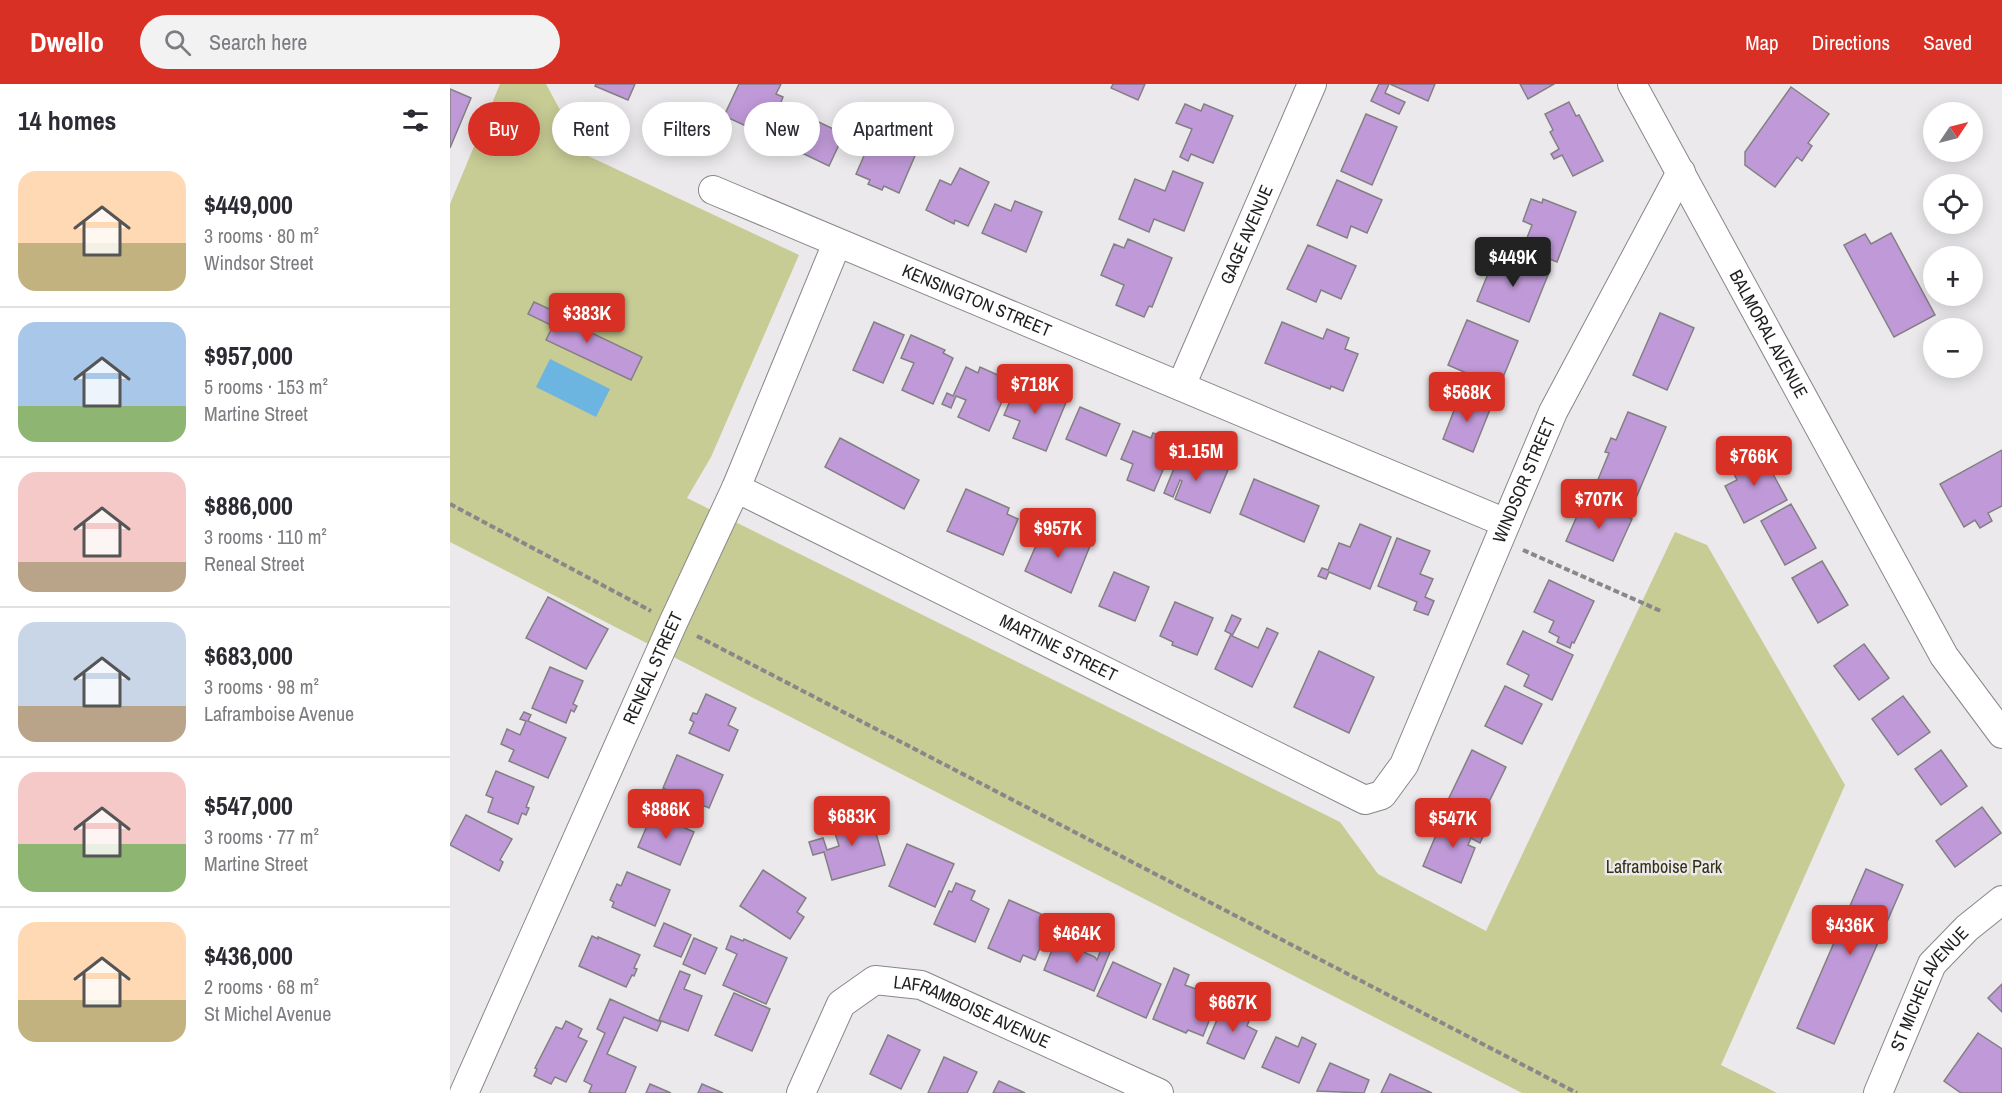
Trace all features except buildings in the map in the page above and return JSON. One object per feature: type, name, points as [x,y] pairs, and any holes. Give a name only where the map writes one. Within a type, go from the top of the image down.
[{"type":"street","name":"GAGE AVENUE","points":[[1181,386],[1312,84]]},
{"type":"street","name":"BALMORAL AVENUE","points":[[1632,84],[1944,656],[2002,734]]},
{"type":"street","name":"WINDSOR STREET","points":[[1382,795],[1404,765],[1553,412],[1681,172]]},
{"type":"street","name":"KENSINGTON STREET","points":[[713,190],[1181,386],[1502,531]]},
{"type":"street","name":"RENEAL STREET","points":[[464,1093],[672,623],[736,488],[837,243]]},
{"type":"street","name":"MARTINE STREET","points":[[736,488],[1365,800],[1382,795]]},
{"type":"street","name":"ST MICHEL AVENUE","points":[[1878,1093],[1932,964],[1966,928],[2002,900]]},
{"type":"street","name":"LAFRAMBOISE AVENUE","points":[[801,1093],[841,1004],[875,980],[921,985],[1159,1093]]},
{"type":"path","points":[[450,504],[672,623],[1577,1093]]},
{"type":"path","points":[[1502,531],[1663,612]]},
{"type":"green space","name":"Laframboise Park","points":[[500,84],[546,84],[556,102],[552,102],[552,156],[588,156],[799,255],[711,457],[687,498],[1340,822],[1378,874],[1486,931],[1675,532],[1707,545],[1845,785],[1721,1065],[1777,1093],[1522,1093],[450,542],[450,204],[470,156],[540,156],[540,102],[492,102]]},
{"type":"water","points":[[550,359],[610,389],[596,417],[536,387]]}]
